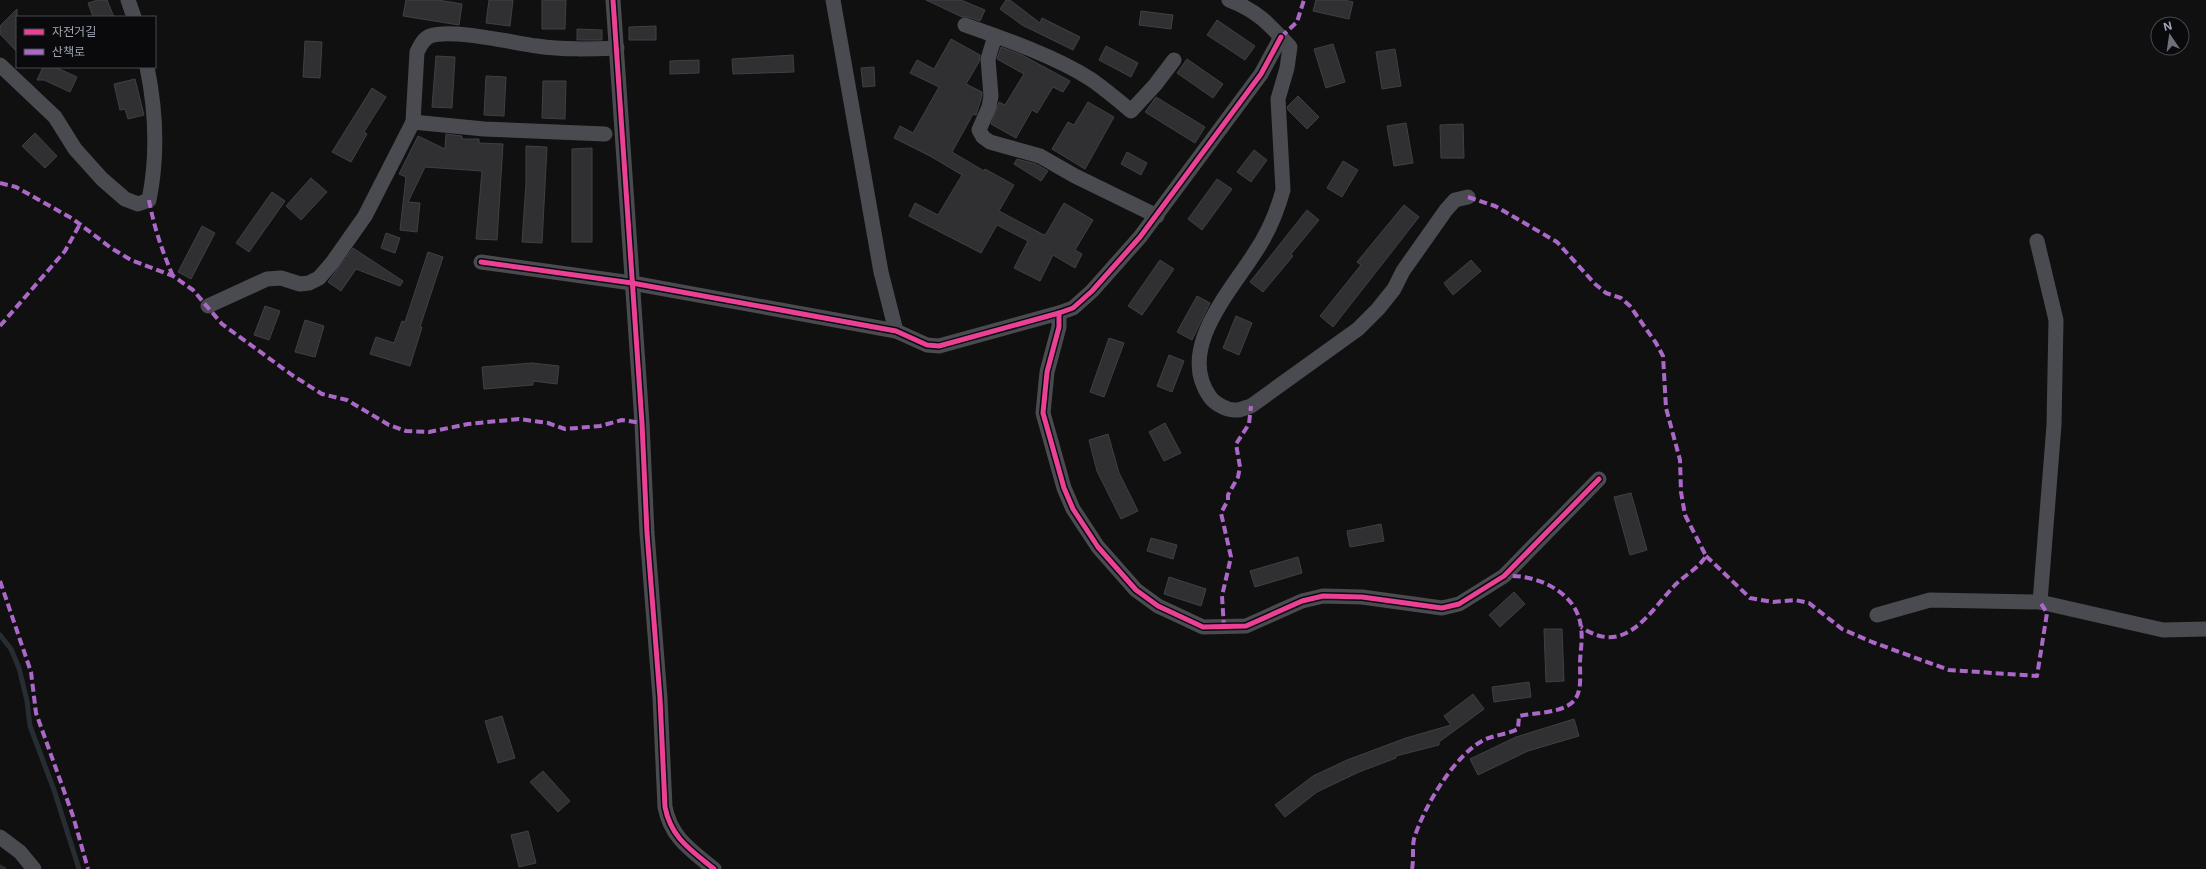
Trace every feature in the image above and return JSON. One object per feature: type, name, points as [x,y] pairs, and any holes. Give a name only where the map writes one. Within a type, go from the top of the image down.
[{"type":"street","points":[[128,0],[134,16]]},
{"type":"street","points":[[613,0],[647,533],[660,698],[665,807],[668,821],[673,832],[714,869]]},
{"type":"street","points":[[833,0],[881,272],[896,331]]},
{"type":"street","points":[[1229,0],[1244,6],[1255,13],[1275,29],[1290,47],[1287,68],[1278,99],[1283,190],[1280,203],[1255,253],[1223,300],[1205,335],[1198,366],[1200,377],[1212,399],[1222,406],[1237,410],[1251,406],[1353,333],[1378,309],[1394,289],[1403,272],[1446,210],[1455,200],[1468,197]]},
{"type":"street","points":[[965,26],[995,36],[1073,69],[1097,84],[1131,111],[1156,85],[1174,60]]},
{"type":"street","points":[[208,306],[268,279],[281,278],[300,284],[309,283],[319,278],[332,264],[365,216],[414,122],[417,52],[422,42],[430,36],[442,34],[492,38],[536,46],[575,50],[617,48]]},
{"type":"street","points":[[995,36],[988,59],[991,96],[989,107],[979,130],[983,136],[990,142],[1040,156],[1075,176],[1157,216]]},
{"type":"street","points":[[481,262],[632,283],[896,331],[927,345],[939,346],[1059,314],[1072,308],[1092,291],[1157,216],[1260,74],[1281,37]]},
{"type":"street","points":[[0,65],[55,117],[75,148],[102,178],[125,199],[138,204],[149,200],[156,150],[154,116],[147,68]]},
{"type":"street","points":[[414,122],[484,129],[605,134]]},
{"type":"street","points":[[2037,241],[2056,320],[2054,425],[2040,602]]},
{"type":"street","points":[[1059,314],[1059,327],[1047,372],[1043,413],[1064,488],[1073,509],[1098,547],[1136,590],[1158,606],[1203,628],[1246,626],[1302,601],[1323,596],[1362,597],[1442,608],[1459,604],[1504,576],[1599,479]]},
{"type":"street","points":[[1877,615],[1930,600],[2040,602],[2163,630],[2206,629]]},
{"type":"street","points":[[0,837],[20,852],[34,869]]},
{"type":"building","points":[[98,0],[107,0],[114,16],[93,16],[88,3]]},
{"type":"building","points":[[406,0],[438,0],[462,4],[459,25],[403,16]]},
{"type":"building","points":[[489,0],[513,0],[510,26],[486,23]]},
{"type":"building","points":[[542,0],[566,0],[565,29],[542,29]]},
{"type":"building","points":[[926,0],[961,0],[985,10],[980,21],[968,17],[962,17]]},
{"type":"building","points":[[1006,0],[1010,0],[1040,23],[1042,18],[1080,37],[1073,50],[1022,25],[1000,9]]},
{"type":"building","points":[[1316,0],[1344,0],[1353,2],[1349,19],[1313,11]]},
{"type":"building","points":[[17,9],[16,51],[0,34],[0,26]]},
{"type":"building","points":[[1141,11],[1173,15],[1171,29],[1139,25]]},
{"type":"building","points":[[1217,20],[1255,46],[1245,60],[1207,35]]},
{"type":"building","points":[[656,26],[656,40],[629,40],[629,27]]},
{"type":"building","points":[[577,29],[602,30],[602,40],[577,40]]},
{"type":"building","points":[[951,39],[980,55],[979,62],[966,84],[982,92],[976,115],[973,114],[952,152],[984,171],[985,169],[1014,185],[999,211],[1044,235],[1064,203],[1093,220],[1075,250],[1082,254],[1075,268],[1053,255],[1040,281],[1014,268],[1028,241],[997,225],[981,253],[909,216],[915,203],[938,215],[962,175],[930,156],[894,138],[900,126],[913,133],[939,87],[910,73],[917,60],[934,69]]},
{"type":"building","points":[[305,41],[322,42],[320,78],[303,77]]},
{"type":"building","points":[[1333,44],[1345,82],[1326,88],[1314,49]]},
{"type":"building","points":[[1106,46],[1138,63],[1131,77],[1099,60]]},
{"type":"building","points":[[1001,47],[1022,55],[1070,81],[1063,92],[1053,87],[1037,113],[1032,110],[1016,138],[991,124],[999,102],[1005,105],[1024,74],[997,59]]},
{"type":"building","points":[[1395,49],[1401,86],[1382,89],[1376,52]]},
{"type":"building","points":[[793,55],[794,72],[733,74],[732,59]]},
{"type":"building","points":[[436,56],[455,57],[452,108],[432,107]]},
{"type":"building","points":[[1187,59],[1223,84],[1213,98],[1177,73]]},
{"type":"building","points":[[699,60],[699,73],[670,74],[670,61]]},
{"type":"building","points":[[874,67],[875,86],[863,87],[861,68]]},
{"type":"building","points":[[43,68],[57,68],[77,77],[70,92],[44,80],[37,80]]},
{"type":"building","points":[[486,76],[506,77],[504,116],[484,115]]},
{"type":"building","points":[[135,79],[144,115],[128,119],[125,109],[120,110],[114,84]]},
{"type":"building","points":[[543,81],[566,81],[565,119],[542,118]]},
{"type":"building","points":[[372,88],[386,97],[364,132],[367,134],[351,162],[332,152]]},
{"type":"building","points":[[1298,96],[1319,117],[1307,129],[1288,110],[1287,107]]},
{"type":"building","points":[[1156,97],[1205,127],[1195,143],[1145,112]]},
{"type":"building","points":[[1088,102],[1114,117],[1085,169],[1052,149],[1068,122],[1074,125]]},
{"type":"building","points":[[1406,123],[1413,163],[1394,166],[1387,126]]},
{"type":"building","points":[[1463,124],[1464,158],[1441,158],[1440,125]]},
{"type":"building","points":[[35,133],[57,156],[45,168],[22,146]]},
{"type":"building","points":[[446,134],[462,136],[462,139],[479,139],[479,143],[503,144],[497,240],[476,239],[482,171],[425,167],[408,202],[420,203],[417,232],[400,230],[406,177],[399,174],[418,136],[445,149]]},
{"type":"building","points":[[526,146],[547,147],[542,243],[522,242],[526,183]]},
{"type":"building","points":[[592,148],[592,242],[572,242],[572,149]]},
{"type":"building","points":[[1254,150],[1267,160],[1251,182],[1237,172]]},
{"type":"building","points":[[1127,152],[1147,163],[1141,175],[1121,164]]},
{"type":"building","points":[[1017,159],[1036,164],[1048,171],[1041,181],[1014,164]]},
{"type":"building","points":[[1343,161],[1358,170],[1342,197],[1327,188]]},
{"type":"building","points":[[311,178],[327,192],[301,220],[286,206]]},
{"type":"building","points":[[1217,179],[1232,189],[1202,230],[1188,219]]},
{"type":"building","points":[[272,192],[285,201],[249,252],[236,243]]},
{"type":"building","points":[[1404,205],[1419,217],[1333,327],[1320,316],[1361,265],[1357,262]]},
{"type":"building","points":[[1307,210],[1319,220],[1291,254],[1293,256],[1263,292],[1250,282]]},
{"type":"building","points":[[202,226],[215,233],[191,279],[178,272]]},
{"type":"building","points":[[386,233],[400,238],[395,253],[381,248]]},
{"type":"building","points":[[353,248],[403,281],[400,286],[356,269],[341,291],[328,282]]},
{"type":"building","points":[[428,252],[443,257],[420,327],[422,327],[410,366],[370,354],[376,337],[394,343],[402,321],[405,322]]},
{"type":"building","points":[[1160,260],[1174,269],[1142,315],[1128,306]]},
{"type":"building","points":[[1471,260],[1481,271],[1453,295],[1444,283]]},
{"type":"building","points":[[1197,296],[1210,303],[1192,340],[1177,332]]},
{"type":"building","points":[[265,306],[280,311],[269,340],[254,335]]},
{"type":"building","points":[[1236,316],[1252,323],[1239,355],[1223,348]]},
{"type":"building","points":[[305,320],[324,326],[315,357],[295,352]]},
{"type":"building","points":[[1109,338],[1124,343],[1104,397],[1090,392]]},
{"type":"building","points":[[1169,355],[1184,361],[1172,392],[1157,386]]},
{"type":"building","points":[[532,363],[559,366],[557,384],[533,381],[533,385],[484,389],[482,367]]},
{"type":"building","points":[[1165,423],[1181,453],[1164,461],[1149,432]]},
{"type":"building","points":[[1108,434],[1119,473],[1138,511],[1121,519],[1097,471],[1089,440]]},
{"type":"building","points":[[1631,493],[1647,550],[1630,555],[1614,497]]},
{"type":"building","points":[[1381,524],[1384,541],[1350,547],[1347,531]]},
{"type":"building","points":[[1151,538],[1177,545],[1173,559],[1147,551]]},
{"type":"building","points":[[1298,557],[1302,573],[1255,587],[1250,571]]},
{"type":"building","points":[[1169,577],[1206,589],[1201,606],[1164,594]]},
{"type":"building","points":[[1514,592],[1525,604],[1500,627],[1489,615]]},
{"type":"building","points":[[1544,629],[1562,629],[1564,681],[1546,682]]},
{"type":"building","points":[[1529,682],[1531,697],[1494,702],[1492,687]]},
{"type":"building","points":[[1473,694],[1484,709],[1439,742],[1439,745],[1396,756],[1396,758],[1359,772],[1317,792],[1285,817],[1275,805],[1313,776],[1347,760],[1406,738],[1451,725],[1444,716]]},
{"type":"building","points":[[502,716],[515,758],[498,763],[485,721]]},
{"type":"building","points":[[1574,719],[1579,736],[1528,751],[1478,775],[1470,759],[1516,737]]},
{"type":"building","points":[[543,771],[570,801],[558,812],[530,782]]},
{"type":"building","points":[[528,831],[536,863],[519,867],[511,835]]},
{"type":"waterway","points":[[0,635],[11,649],[19,668],[27,701],[30,726],[54,790],[79,869]]},
{"type":"waterway","points":[[0,867],[4,869]]},
{"type":"marked path","points":[[1281,37],[1297,22],[1304,0]]},
{"type":"marked path","points":[[0,183],[16,187],[73,219],[111,248],[131,260],[173,276],[193,290],[222,324],[292,375],[322,394],[347,400],[389,425],[406,431],[429,432],[468,424],[519,419],[548,423],[565,429],[600,426],[622,420],[642,423]]},
{"type":"marked path","points":[[1468,197],[1495,206],[1557,242],[1595,284],[1606,293],[1621,298],[1630,306],[1656,343],[1663,356],[1666,408],[1680,460],[1681,492],[1685,515],[1706,556],[1696,568],[1675,585],[1645,619],[1623,635],[1610,637],[1597,635],[1581,627]]},
{"type":"marked path","points":[[149,200],[153,220],[173,276]]},
{"type":"marked path","points":[[0,326],[65,251],[80,224]]},
{"type":"marked path","points":[[1224,628],[1222,596],[1231,557],[1221,513],[1228,500],[1228,495],[1238,477],[1240,467],[1236,444],[1249,424],[1251,406]]},
{"type":"marked path","points":[[1706,556],[1750,598],[1773,602],[1795,600],[1809,603],[1842,629],[1872,642],[1949,670],[2037,676],[2047,613],[2040,602]]},
{"type":"marked path","points":[[1412,869],[1413,846],[1418,826],[1442,782],[1463,756],[1486,739],[1518,729],[1519,716],[1550,711],[1567,706],[1576,698],[1580,688],[1582,632],[1578,615],[1572,604],[1564,595],[1542,582],[1530,578],[1505,576]]},
{"type":"marked path","points":[[0,581],[31,672],[36,713],[73,816],[88,869]]},
{"type":"cycle path","points":[[613,0],[642,423],[647,533],[660,698],[665,807],[668,818],[677,835],[690,849],[714,869]]},
{"type":"cycle path","points":[[481,262],[632,283],[896,331],[927,345],[939,346],[1059,313],[1073,308],[1092,291],[1140,237],[1261,74],[1281,37]]},
{"type":"cycle path","points":[[1059,313],[1059,327],[1047,372],[1043,413],[1064,488],[1073,509],[1098,547],[1136,590],[1158,606],[1203,627],[1246,626],[1302,601],[1323,596],[1362,597],[1442,608],[1459,604],[1504,576],[1599,479]]}]
